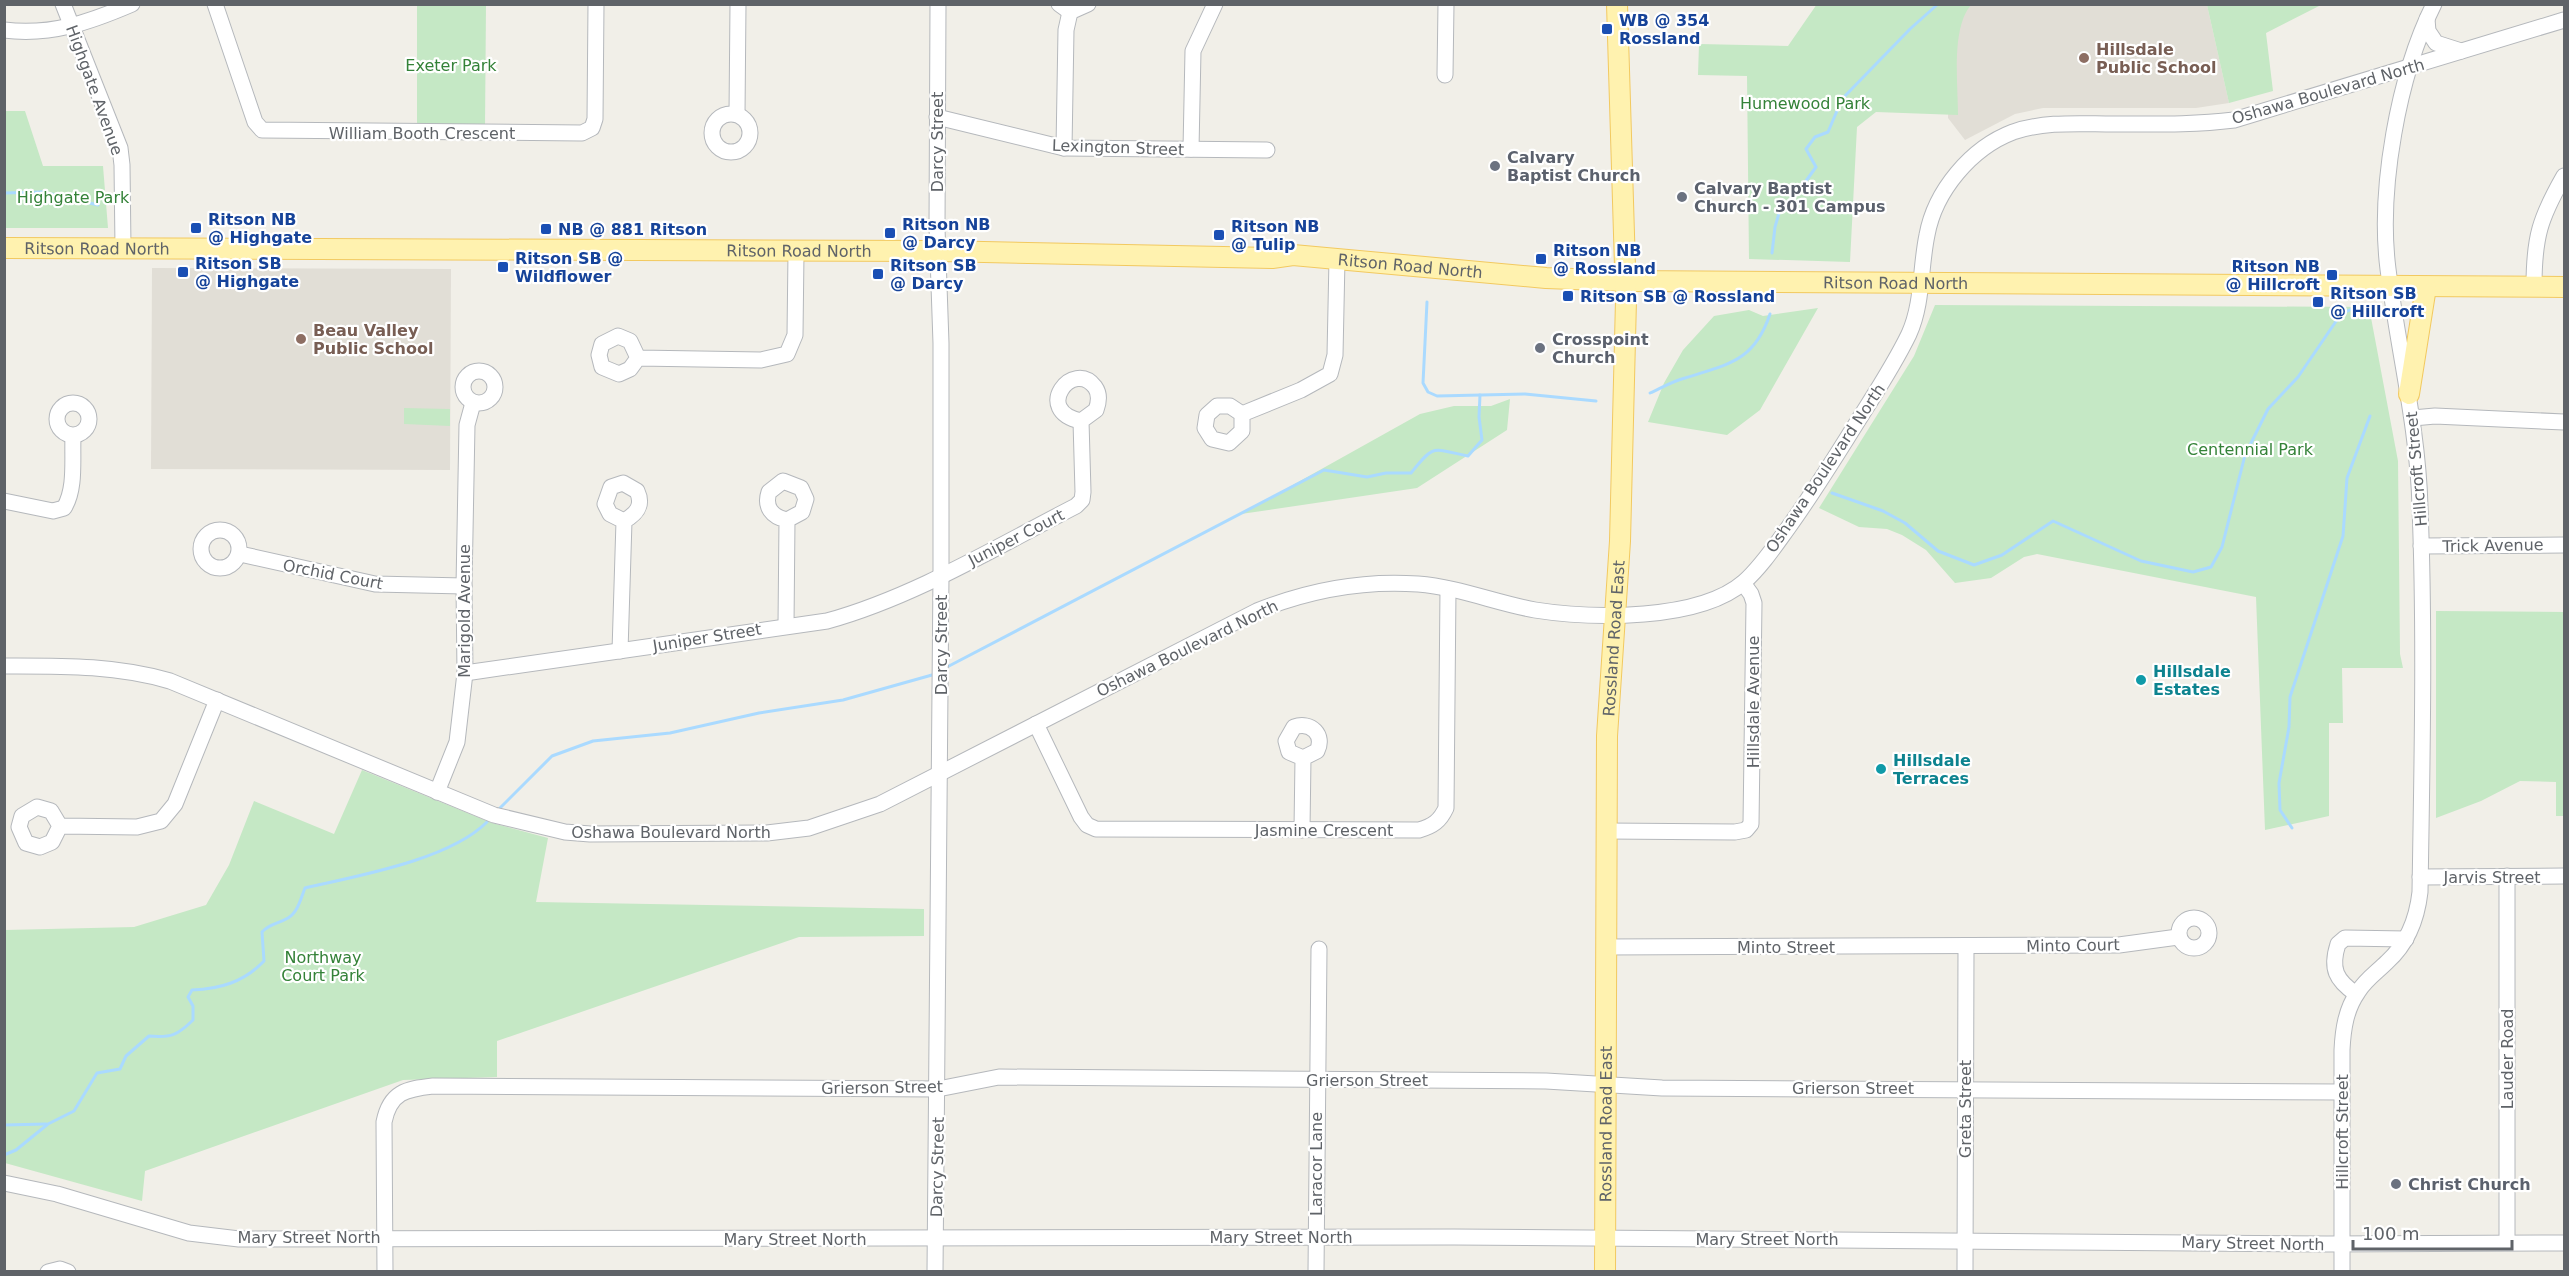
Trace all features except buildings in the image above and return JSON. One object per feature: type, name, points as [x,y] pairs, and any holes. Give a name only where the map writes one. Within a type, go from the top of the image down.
[{"type":"main road","name":"Rossland Road East","points":[[1605,1272],[1607,736],[1624,454],[1626,281],[1617,4]]},
{"type":"main road","name":"Ritson Road North","points":[[4,248],[938,251],[1272,258],[1293,255],[1546,278],[1626,281],[1921,285],[2565,287]]},
{"type":"main road","points":[[2409,394],[2426,287]]},
{"type":"street","name":"Highgate Avenue","points":[[63,4],[120,148],[123,248]]},
{"type":"street","points":[[4,30],[38,32],[73,27],[132,4]]},
{"type":"street","name":"William Booth Crescent","points":[[214,4],[255,122],[262,130],[582,133],[592,128],[595,119],[596,4]]},
{"type":"street","points":[[737,114],[738,4]]},
{"type":"street","points":[[1064,148],[1065,8],[1088,4]]},
{"type":"street","points":[[1191,149],[1193,51],[1215,4]]},
{"type":"street","points":[[1444,75],[1446,4]]},
{"type":"street","points":[[2430,11],[2428,31],[2436,43],[2461,51]]},
{"type":"street","name":"Hillcroft Street","points":[[2342,1272],[2343,1033],[2356,994],[2406,939],[2417,910],[2420,877],[2421,546],[2413,418],[2387,257],[2389,176],[2396,123],[2409,68],[2430,11]]},
{"type":"street","name":"Darcy Street","points":[[935,1272],[941,574],[937,12]]},
{"type":"street","name":"Oshawa Boulevard North","points":[[4,666],[102,666],[141,672],[171,681],[494,815],[565,832],[733,834],[789,831],[841,819],[880,804],[1257,611],[1295,596],[1333,587],[1386,583],[1448,589],[1536,610],[1652,614],[1690,608],[1743,583],[1801,509],[1892,366],[1914,321],[1927,232],[1939,201],[1955,174],[1979,152],[2010,133],[2036,125],[2194,125],[2234,120],[2565,20]]},
{"type":"street","name":"Lexington Street","points":[[937,117],[1064,148],[1267,150]]},
{"type":"street","points":[[2534,286],[2535,251],[2539,225],[2565,176]]},
{"type":"street","points":[[638,358],[761,360],[787,354],[795,335],[796,252]]},
{"type":"street","points":[[1242,414],[1301,390],[1330,374],[1335,355],[1337,259]]},
{"type":"street","name":"Marigold Avenue","points":[[437,792],[457,742],[465,673],[467,425],[473,403]]},
{"type":"street","points":[[2413,418],[2435,416],[2565,422]]},
{"type":"street","name":"Juniper Court","points":[[941,574],[1076,506],[1082,500],[1081,421]]},
{"type":"street","points":[[4,501],[53,511],[64,508],[70,499],[73,437]]},
{"type":"street","points":[[786,625],[787,520]]},
{"type":"street","points":[[620,651],[624,521]]},
{"type":"street","name":"Trick Avenue","points":[[2421,546],[2565,544]]},
{"type":"street","name":"Orchid Court","points":[[240,554],[375,584],[464,586]]},
{"type":"street","name":"Juniper Street","points":[[465,673],[786,625],[827,621],[865,610],[941,574]]},
{"type":"street","name":"Hillsdale Avenue","points":[[1606,831],[1736,832],[1746,830],[1752,824],[1754,603],[1743,583]]},
{"type":"street","name":"Jasmine Crescent","points":[[1036,724],[1081,817],[1087,825],[1096,829],[1419,830],[1432,826],[1441,818],[1446,808],[1448,589]]},
{"type":"street","points":[[60,826],[146,826],[166,816],[187,777],[217,700]]},
{"type":"street","points":[[1302,830],[1303,758]]},
{"type":"street","name":"Lauder Road","points":[[2507,876],[2507,1242]]},
{"type":"street","name":"Jarvis Street","points":[[2420,877],[2565,876]]},
{"type":"street","name":"Minto Court","points":[[1966,946],[2120,945],[2178,937]]},
{"type":"street","points":[[2356,994],[2339,982],[2336,973],[2338,944],[2345,938],[2406,939]]},
{"type":"street","name":"Minto Street","points":[[1605,946],[1966,946]]},
{"type":"street","name":"Greta Street","points":[[1965,1272],[1966,946]]},
{"type":"street","name":"Laracor Lane","points":[[1316,1272],[1319,949]]},
{"type":"street","name":"Grierson Street","points":[[385,1237],[384,1122],[387,1108],[396,1097],[411,1088],[444,1086],[938,1089],[999,1077],[1546,1081],[1606,1085],[2342,1092]]},
{"type":"street","name":"Mary Street North","points":[[4,1183],[57,1194],[189,1233],[239,1239],[385,1237],[936,1240],[1606,1237],[2342,1244],[2565,1243]]},
{"type":"street","points":[[385,1237],[386,1272]]},
{"type":"street","points":[[48,1272],[60,1269],[68,1272]]},
{"type":"shaded area","name":"Hillsdale Public School","points":[[1957,5],[2207,5],[2229,103],[2196,108],[2043,108],[2015,114],[1965,140],[1948,118],[1950,13]]},
{"type":"shaded area","name":"Beau Valley Public School","points":[[152,268],[451,269],[450,470],[151,469]]},
{"type":"green space","name":"Humewood Park","points":[[1817,4],[1971,5],[1965,15],[1958,42],[1958,115],[1876,112],[1857,127],[1850,262],[1749,259],[1747,76],[1698,75],[1699,44],[1788,46]]},
{"type":"green space","points":[[2207,4],[2321,5],[2266,33],[2273,91],[2229,103]]},
{"type":"green space","name":"Exeter Park","points":[[417,5],[486,5],[485,126],[417,125]]},
{"type":"green space","name":"Highgate Park","points":[[5,111],[25,111],[43,166],[103,166],[108,228],[5,228]]},
{"type":"green space","name":"Centennial Park","points":[[1935,305],[2369,307],[2398,461],[2400,654],[2403,668],[2342,668],[2343,723],[2329,723],[2329,816],[2265,830],[2256,597],[2037,554],[2024,557],[1991,578],[1955,583],[1926,550],[1902,535],[1887,529],[1859,527],[1819,508],[1914,356]]},
{"type":"green space","points":[[1818,308],[1760,410],[1727,435],[1648,422],[1664,383],[1683,350],[1714,316],[1749,310],[1763,316]]},
{"type":"green space","points":[[1510,399],[1507,430],[1417,488],[1241,514],[1420,414],[1454,406],[1491,406]]},
{"type":"green space","points":[[404,408],[450,409],[450,426],[404,424]]},
{"type":"green space","points":[[2436,611],[2564,612],[2564,816],[2556,816],[2556,782],[2520,781],[2481,801],[2436,818]]},
{"type":"green space","name":"Northway Court Park","points":[[362,770],[492,823],[548,838],[536,902],[924,909],[924,936],[799,937],[497,1041],[497,1077],[403,1080],[145,1171],[142,1201],[5,1163],[5,930],[134,927],[206,905],[229,865],[254,801],[334,834]]},
{"type":"waterway","points":[[1772,253],[1775,227],[1780,210],[1798,192],[1816,167],[1806,149],[1815,137],[1828,132],[1842,99],[1910,29],[1938,4]]},
{"type":"waterway","points":[[4,193],[43,192],[98,205]]},
{"type":"waterway","points":[[1427,302],[1423,383],[1428,392],[1437,396],[1525,394],[1596,401]]},
{"type":"waterway","points":[[1832,493],[1883,511],[1905,523],[1938,551],[1974,565],[2002,555],[2053,521],[2141,561],[2193,572],[2211,567],[2222,547],[2245,455],[2268,409],[2298,377],[2341,314],[2352,309]]},
{"type":"waterway","points":[[1650,393],[1676,381],[1738,359],[1756,342],[1770,314]]},
{"type":"waterway","points":[[949,666],[1324,470],[1367,477],[1386,473],[1411,473],[1425,457],[1435,451],[1468,456],[1482,440],[1479,417],[1480,395]]},
{"type":"waterway","points":[[2292,828],[2280,810],[2279,783],[2289,727],[2290,697],[2343,536],[2347,478],[2370,416]]},
{"type":"waterway","points":[[500,808],[552,756],[593,741],[670,733],[759,713],[843,700],[932,675]]},
{"type":"waterway","points":[[4,1155],[16,1150],[48,1124],[74,1111],[97,1073],[120,1069],[126,1056],[149,1036],[174,1034],[188,1025],[193,1020],[193,1006],[188,997],[192,990],[231,983],[248,974],[264,961],[262,932],[294,912],[305,888],[375,872],[426,856],[450,847],[487,822]]},
{"type":"waterway","points":[[4,1125],[46,1124]]},
{"type":"place","name":"WB @ 354 Rossland","points":[[1607,29]]},
{"type":"place","name":"Hillsdale Public School","points":[[2084,58]]},
{"type":"place","name":"Calvary Baptist Church","points":[[1495,166]]},
{"type":"place","name":"Calvary Baptist Church - 301 Campus","points":[[1682,197]]},
{"type":"place","name":"Ritson NB @ Highgate","points":[[196,228]]},
{"type":"place","name":"NB @ 881 Ritson","points":[[546,229]]},
{"type":"place","name":"Ritson NB @ Darcy","points":[[890,233]]},
{"type":"place","name":"Ritson NB @ Tulip","points":[[1219,235]]},
{"type":"place","name":"Ritson NB @ Rossland","points":[[1541,259]]},
{"type":"place","name":"Ritson SB @ Wildflower","points":[[503,267]]},
{"type":"place","name":"Ritson SB @ Highgate","points":[[183,272]]},
{"type":"place","name":"Ritson SB @ Darcy","points":[[878,274]]},
{"type":"place","name":"Ritson NB @ Hillcroft","points":[[2332,275]]},
{"type":"place","name":"Ritson SB @ Rossland","points":[[1568,296]]},
{"type":"place","name":"Ritson SB @ Hillcroft","points":[[2318,302]]},
{"type":"place","name":"Beau Valley Public School","points":[[301,339]]},
{"type":"place","name":"Crosspoint Church","points":[[1540,348]]},
{"type":"place","name":"Hillsdale Estates","points":[[2141,680]]},
{"type":"place","name":"Hillsdale Terraces","points":[[1881,769]]},
{"type":"place","name":"Christ Church","points":[[2396,1184]]}]
